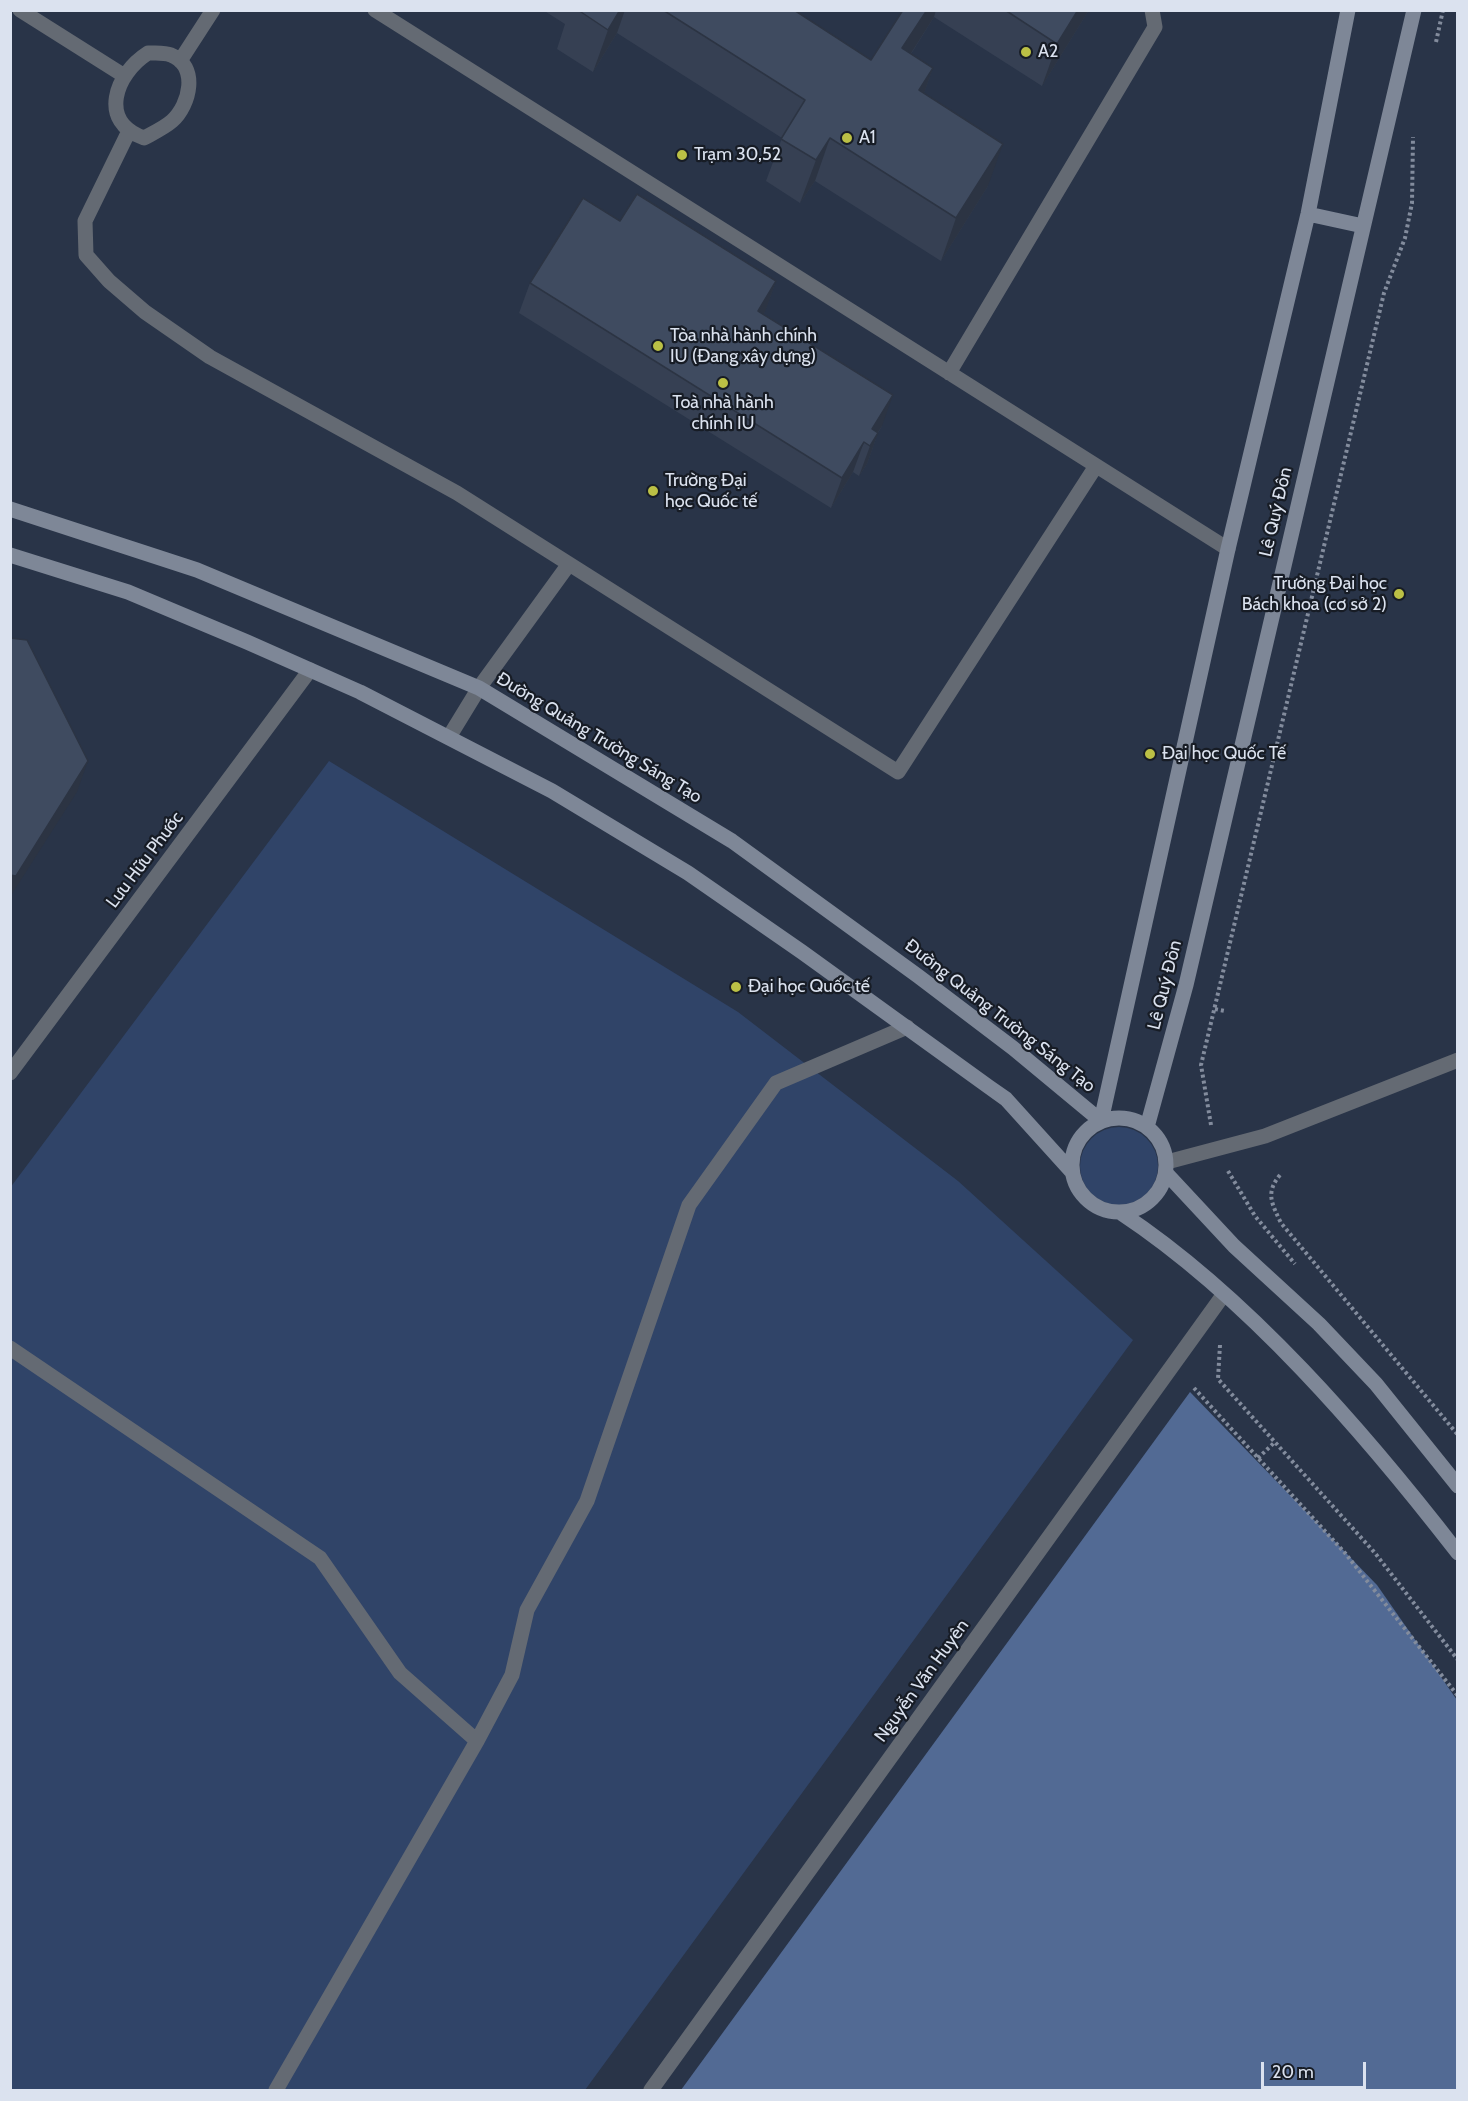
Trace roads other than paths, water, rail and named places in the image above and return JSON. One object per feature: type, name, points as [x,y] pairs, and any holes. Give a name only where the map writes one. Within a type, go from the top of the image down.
[{"type":"street","points":[[20,10],[123,75]]},
{"type":"street","points":[[180,61],[213,10]]},
{"type":"street","points":[[375,10],[1228,549]]},
{"type":"street","points":[[949,373],[1155,27],[1152,10]]},
{"type":"street","name":"Lê Quý Đôn","points":[[1101,1121],[1228,549],[1308,214],[1348,10]]},
{"type":"street","name":"Lê Quý Đôn","points":[[1147,1127],[1186,985],[1414,10]]},
{"type":"street","points":[[148,53],[170,54],[180,61],[190,79],[186,104],[172,121],[144,138],[128,133],[117,116],[117,95],[123,75],[133,62],[148,53]]},
{"type":"street","points":[[128,133],[85,221],[86,255],[109,281],[145,312],[210,357],[457,493],[897,772],[1096,466]]},
{"type":"street","points":[[1308,214],[1363,226]]},
{"type":"street","name":"Đường Quảng Trường Sáng Tạo","points":[[10,509],[197,570],[479,688],[732,841],[928,983],[1013,1048],[1101,1121]]},
{"type":"street","points":[[10,555],[128,592],[310,670],[449,737],[552,791],[688,873],[907,1027],[1006,1100],[1072,1172],[1081,1193],[1089,1202],[1110,1212],[1121,1213],[1147,1204],[1156,1196],[1167,1168],[1216,1149],[1265,1136],[1458,1060]]},
{"type":"street","points":[[449,737],[479,688],[569,564]]},
{"type":"street","name":"Lưu Hữu Phước","points":[[10,1073],[310,670]]},
{"type":"street","points":[[276,2091],[477,1741],[512,1675],[527,1610],[587,1501],[689,1205],[776,1083],[907,1027]]},
{"type":"street","points":[[1072,1172],[1072,1157],[1077,1143],[1088,1130],[1101,1121],[1116,1118],[1132,1120],[1147,1127],[1157,1136],[1167,1168],[1234,1246],[1319,1324],[1376,1384],[1458,1486]]},
{"type":"street","points":[[1121,1213],[1169,1245],[1224,1294],[1326,1397],[1458,1554]]},
{"type":"street","name":"Nguyễn Văn Huyên","points":[[651,2091],[1224,1294]]},
{"type":"street","points":[[10,1348],[320,1558],[400,1673],[477,1741]]},
{"type":"place","name":"A2","points":[[1026,52]]},
{"type":"place","name":"A1","points":[[847,138]]},
{"type":"place","name":"Trạm 30,52","points":[[682,155]]},
{"type":"place","name":"Tòa nhà hành chính IU (Đang xây dựng)","points":[[658,346]]},
{"type":"place","name":"Toà nhà hành chính IU","points":[[723,383]]},
{"type":"place","name":"Trường Đại học Quốc tế","points":[[653,491]]},
{"type":"place","name":"Trường Đại học Bách khoa (cơ sở 2)","points":[[1399,594]]},
{"type":"place","name":"Đại học Quốc Tế","points":[[1150,754]]},
{"type":"place","name":"Đại học Quốc tế","points":[[736,987]]}]
